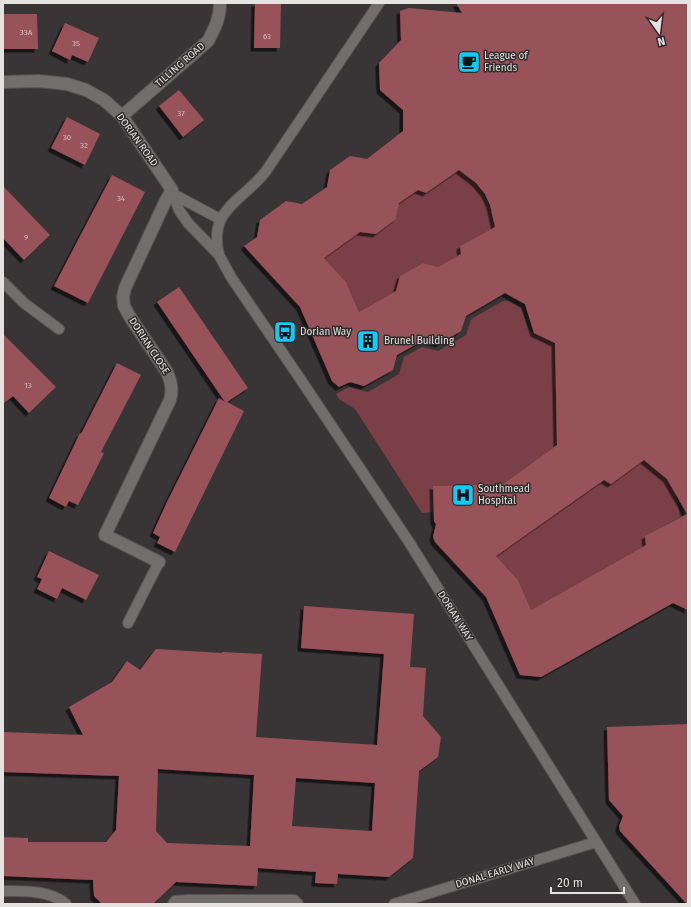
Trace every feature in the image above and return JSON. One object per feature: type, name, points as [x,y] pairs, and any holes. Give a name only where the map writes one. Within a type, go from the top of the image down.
[{"type":"street","name":"TILLING ROAD","points":[[122,116],[208,41],[215,29],[220,15],[220,3]]},
{"type":"street","name":"DORIAN ROAD","points":[[3,82],[39,81],[67,84],[86,90],[104,100],[122,116],[174,192]]},
{"type":"street","name":"DORIAN CLOSE","points":[[159,562],[105,535],[170,400],[172,392],[167,372],[130,317],[124,306],[123,297],[128,281],[166,200],[174,192]]},
{"type":"lane","points":[[219,255],[216,238],[220,219],[226,210],[254,185],[266,171],[379,3]]},
{"type":"lane","points":[[174,192],[220,219]]},
{"type":"lane","name":"DORIAN WAY","points":[[174,192],[179,210],[188,223],[219,255],[231,277],[306,386],[400,529],[635,904]]},
{"type":"lane","points":[[3,282],[24,303],[59,329]]},
{"type":"lane","points":[[128,624],[159,562]]},
{"type":"lane","name":"DONAL EARLY WAY","points":[[394,904],[596,842]]},
{"type":"lane","points":[[3,892],[29,890],[60,899],[66,904]]},
{"type":"lane","points":[[173,904],[175,901],[187,900],[294,900],[298,904]]},
{"type":"shaded area","points":[[459,170],[475,183],[484,194],[490,207],[495,227],[460,246],[461,254],[438,267],[423,263],[400,276],[396,291],[359,312],[346,282],[324,258],[360,232],[376,234],[396,219],[399,203],[418,190],[426,193]]},
{"type":"shaded area","points":[[503,301],[508,301],[521,308],[529,330],[556,344],[586,352],[555,362],[557,445],[503,484],[433,486],[433,512],[422,513],[355,409],[339,399],[336,394],[349,387],[368,392],[399,374],[404,357],[422,347],[438,351],[466,335],[471,319]]},
{"type":"shaded area","points":[[644,460],[664,476],[669,482],[676,497],[680,517],[646,536],[646,545],[531,610],[518,580],[496,556],[604,480],[611,483]]},
{"type":"building","points":[[255,3],[281,3],[280,48],[254,48]]},
{"type":"building","name":"Brunel Building","points":[[456,3],[688,3],[688,610],[673,603],[541,677],[520,675],[486,597],[435,542],[433,537],[436,524],[434,521],[433,486],[503,484],[557,445],[555,343],[534,333],[525,304],[505,293],[466,316],[461,331],[439,344],[424,340],[397,355],[393,370],[364,386],[350,382],[339,387],[332,381],[300,307],[244,246],[257,237],[260,220],[286,201],[302,204],[327,187],[330,170],[350,156],[367,159],[403,131],[403,110],[380,90],[379,63],[401,40],[400,11],[409,8],[462,13]],"holes":[[[459,170],[476,183],[485,194],[490,205],[495,227],[460,246],[461,254],[438,267],[423,263],[400,276],[396,291],[359,312],[346,282],[324,258],[360,232],[376,234],[396,219],[399,203],[418,190],[426,193]],[[644,460],[667,479],[687,514],[645,536],[646,545],[531,610],[518,580],[496,556],[604,480],[611,484]]]},
{"type":"building","points":[[3,14],[37,14],[38,49],[3,49]]},
{"type":"building","points":[[65,23],[99,38],[88,62],[72,55],[70,60],[52,51]]},
{"type":"building","points":[[179,90],[204,120],[183,137],[159,106]]},
{"type":"building","points":[[67,117],[100,134],[85,165],[51,148]]},
{"type":"building","points":[[112,175],[145,192],[88,303],[54,286]]},
{"type":"building","points":[[3,186],[50,235],[24,260],[3,238]]},
{"type":"building","points":[[179,287],[248,388],[227,402],[244,411],[175,552],[157,543],[160,537],[153,533],[219,398],[225,402],[157,302]]},
{"type":"building","points":[[3,334],[56,387],[29,413],[13,396],[3,404]]},
{"type":"building","points":[[117,363],[141,375],[101,452],[104,453],[78,505],[69,501],[66,507],[49,498],[80,433],[81,434]]},
{"type":"building","points":[[49,551],[99,575],[86,600],[62,588],[57,599],[37,589],[42,579],[37,577]]},
{"type":"building","points":[[304,606],[414,614],[410,667],[426,668],[423,716],[441,737],[438,757],[419,771],[413,858],[389,877],[338,874],[337,884],[315,883],[316,872],[258,868],[257,886],[176,882],[153,904],[102,904],[94,896],[93,880],[3,876],[3,837],[28,838],[28,842],[106,842],[116,830],[119,776],[3,772],[3,732],[83,735],[69,707],[112,682],[127,661],[140,670],[156,649],[262,654],[256,737],[377,745],[384,654],[301,648]],"holes":[[[158,769],[254,775],[250,846],[167,843],[156,831]],[[296,778],[375,783],[372,831],[292,826]]]},
{"type":"building","points":[[688,724],[687,904],[620,831],[619,826],[623,816],[609,800],[607,727]]},
{"type":"place","name":"League of Friends","points":[[469,62]]},
{"type":"place","name":"Dorian Way","points":[[285,332]]},
{"type":"place","name":"Brunel Building","points":[[368,341]]},
{"type":"place","name":"Southmead Hospital","points":[[463,495]]}]
